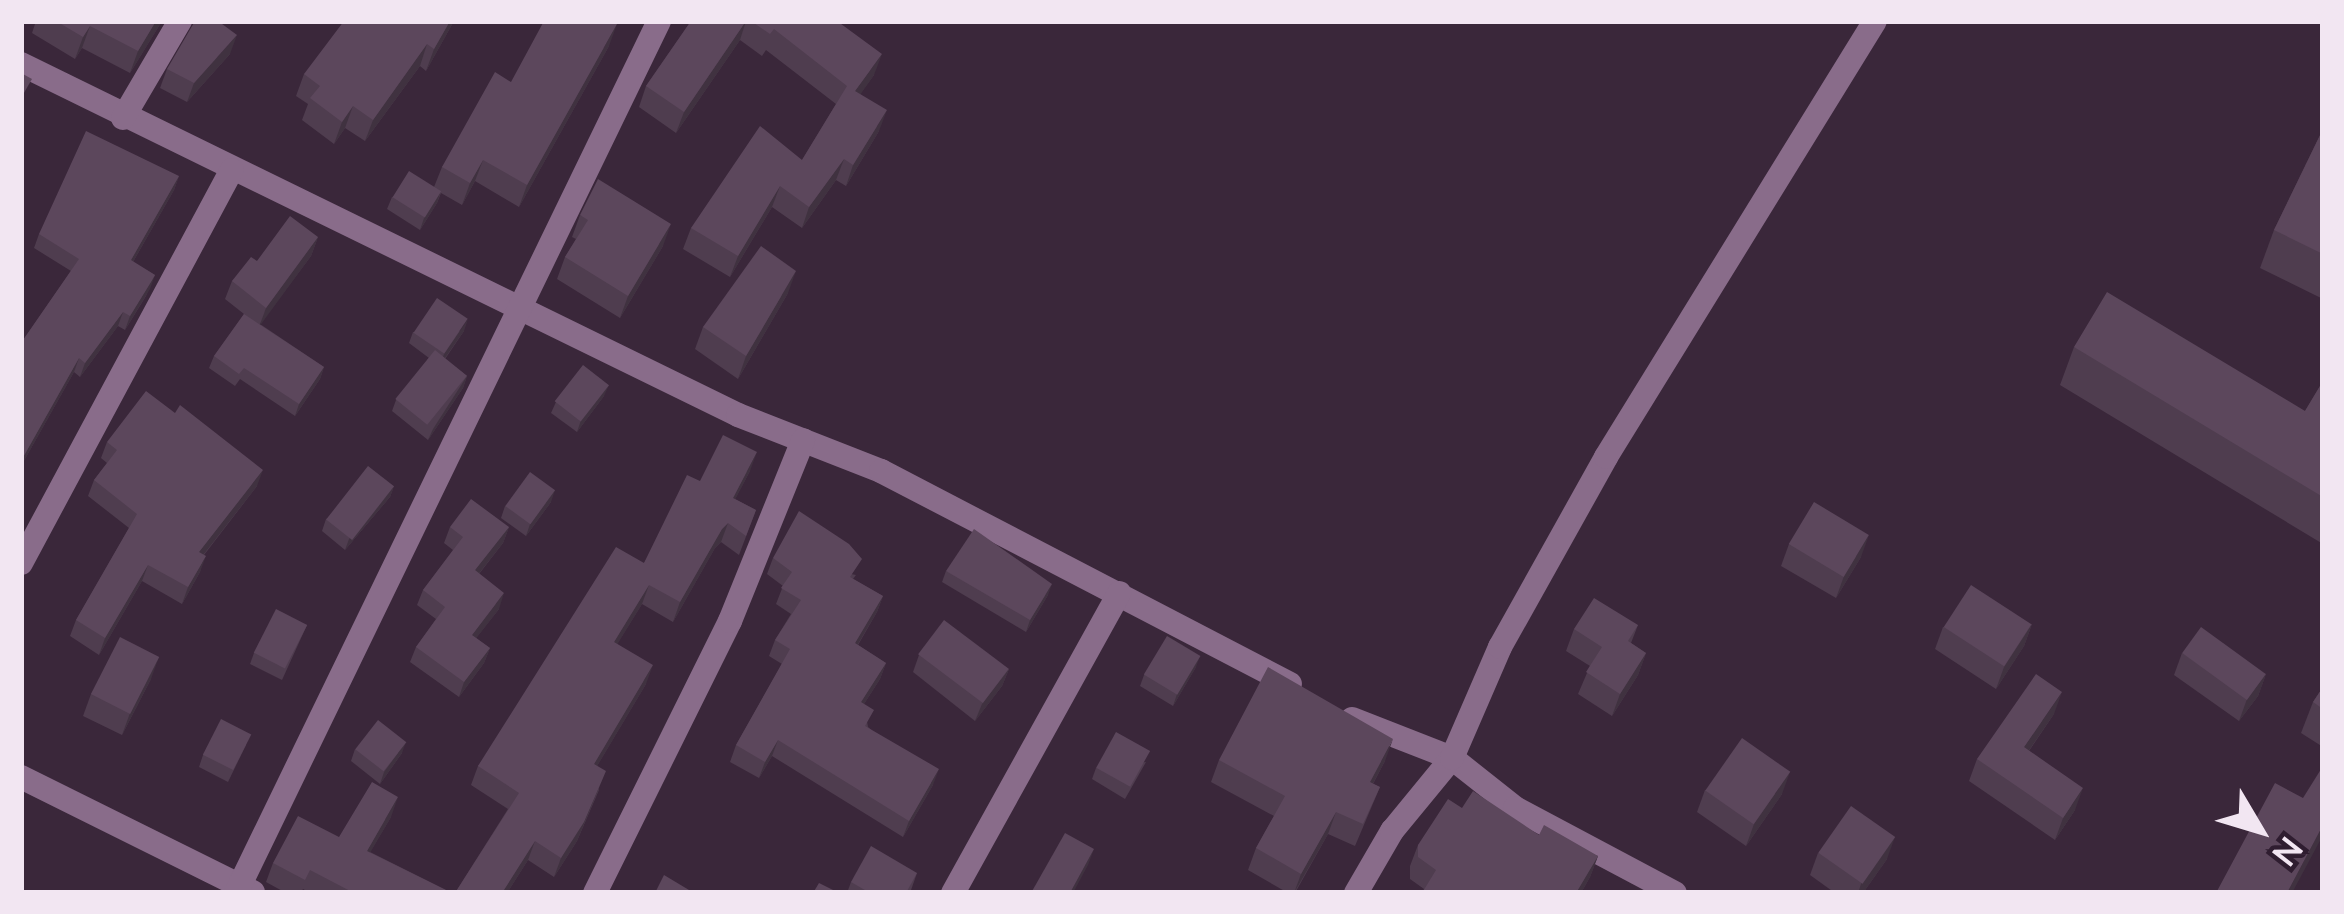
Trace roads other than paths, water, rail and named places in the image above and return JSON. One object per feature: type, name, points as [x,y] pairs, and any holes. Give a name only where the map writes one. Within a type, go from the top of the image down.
[{"type":"street","points":[[123,118],[180,21]]},
{"type":"street","points":[[21,777],[244,891],[525,310],[658,21]]},
{"type":"street","points":[[1356,893],[1392,831],[1452,758],[1500,647],[1606,458],[1875,21]]},
{"type":"street","points":[[21,64],[123,118],[525,310],[803,440],[881,471],[1327,705],[1452,758],[1515,808],[1675,893]]},
{"type":"street","points":[[21,562],[232,170]]},
{"type":"street","points":[[595,893],[730,622],[803,440]]},
{"type":"street","points":[[952,893],[1119,593]]}]
